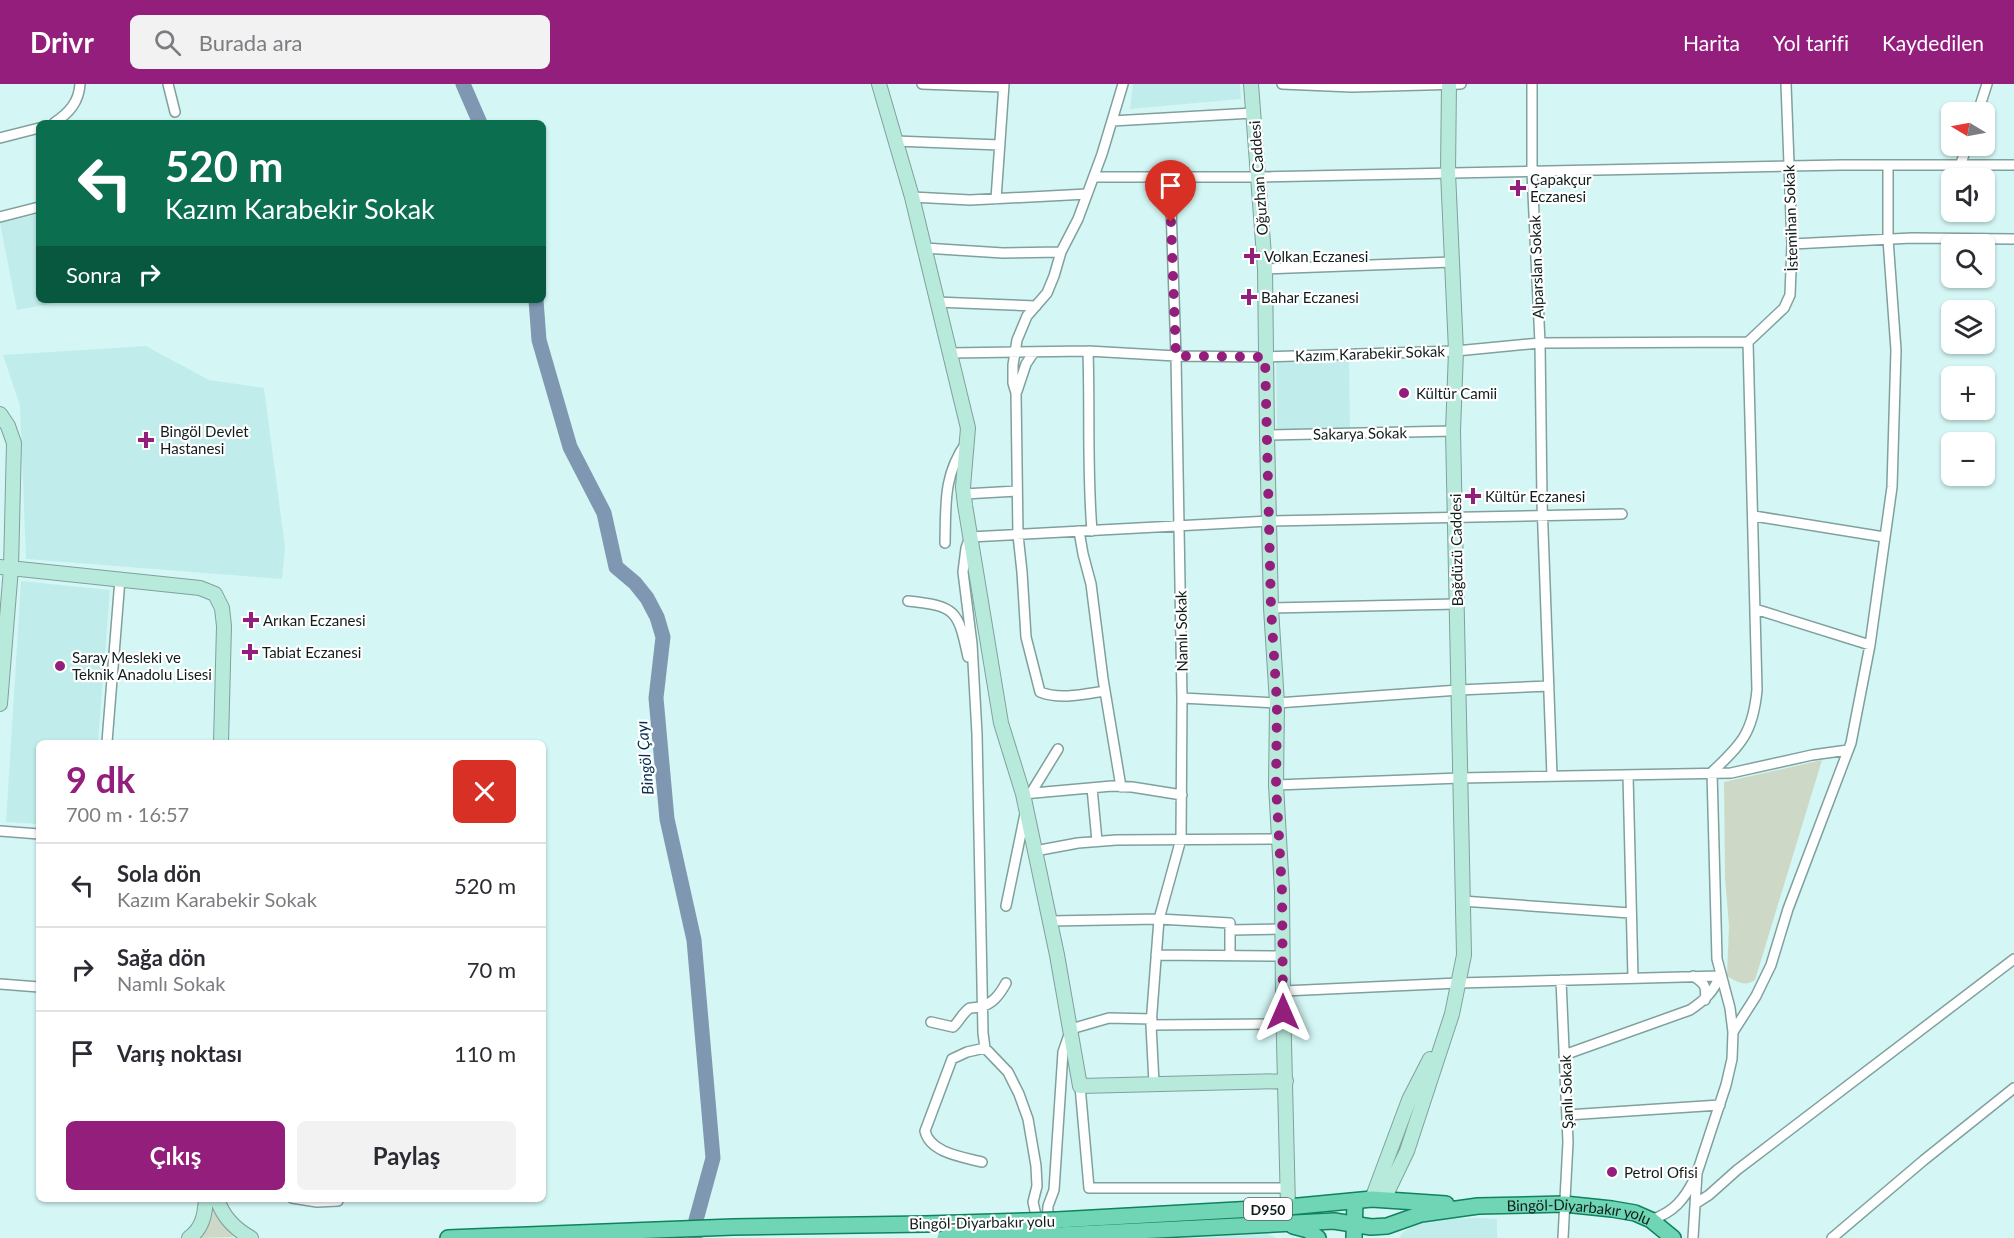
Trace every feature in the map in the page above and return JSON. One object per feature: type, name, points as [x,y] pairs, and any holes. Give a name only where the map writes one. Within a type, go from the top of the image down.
[{"type":"main road","name":"Bingöl-Diyarbakır yolu","points":[[448,1238],[734,1227],[925,1224],[1054,1231],[1378,1199],[1479,1206],[1564,1204],[1612,1209],[1635,1213],[1651,1220],[1674,1238]]},
{"type":"main road","points":[[1378,1199],[1388,1216],[1384,1232]]},
{"type":"main road","points":[[1354,1231],[1355,1201]]},
{"type":"main road","name":"Bingöl-Diyarbakır yolu","points":[[945,1238],[1054,1231],[1334,1221],[1354,1231],[1371,1227],[1384,1232],[1421,1214],[1479,1206]]},
{"type":"main road","points":[[1287,1224],[1308,1230],[1318,1238]]},
{"type":"street","points":[[58,120],[75,104],[80,84]]},
{"type":"street","points":[[168,84],[175,112]]},
{"type":"street","points":[[879,84],[912,197],[968,428],[964,494],[970,537],[1001,723],[1027,793],[1026,810],[1006,906]]},
{"type":"street","points":[[922,84],[1003,86],[996,199]]},
{"type":"street","points":[[1105,691],[1066,696],[1040,692],[1026,637],[1017,535],[1016,393],[1013,383],[1014,352],[1021,327],[1027,316],[1047,293],[1061,252],[1094,177],[1123,84]]},
{"type":"street","name":"Oğuzhan Caddesi","points":[[1251,84],[1265,269],[1271,608],[1277,704],[1276,785],[1284,991],[1288,1207]]},
{"type":"street","points":[[1282,84],[1352,87],[1453,84]]},
{"type":"street","name":"Bağdüzü Caddesi","points":[[1378,1199],[1407,1151],[1452,1014],[1464,955],[1453,431],[1456,351],[1448,172],[1453,84]]},
{"type":"street","name":"Alparslan Sokak","points":[[1532,84],[1540,342],[1542,515],[1552,776]]},
{"type":"street","name":"İstemihan Sokak","points":[[1752,340],[1784,308],[1790,295],[1792,243],[1786,84]]},
{"type":"street","points":[[1981,102],[1987,84]]},
{"type":"street","points":[[1112,121],[1253,113]]},
{"type":"street","points":[[0,138],[36,129]]},
{"type":"street","points":[[895,141],[1000,145]]},
{"type":"street","points":[[1960,166],[1964,156]]},
{"type":"street","points":[[1094,177],[1257,177],[1788,166],[2014,165]]},
{"type":"street","points":[[1733,1032],[1756,996],[1771,965],[1788,909],[1848,750],[1858,712],[1870,645],[1892,487],[1896,350],[1888,239],[1888,166]]},
{"type":"street","name":"Namlı Sokak","points":[[1155,1083],[1152,1022],[1156,955],[1160,919],[1181,839],[1182,795],[1176,356],[1170,177]]},
{"type":"street","points":[[912,197],[970,200],[1087,194]]},
{"type":"street","points":[[0,217],[36,208]]},
{"type":"street","points":[[1792,243],[1888,239],[2014,239]]},
{"type":"street","points":[[924,248],[1003,253],[1061,252]]},
{"type":"street","points":[[1265,269],[1452,262]]},
{"type":"street","points":[[936,302],[1036,306]]},
{"type":"street","points":[[1651,1220],[1665,1215],[1679,1205],[1697,1173],[1720,1105],[1732,1059],[1733,1032],[1730,1008],[1720,976],[1716,943],[1712,772],[1737,747],[1750,728],[1755,712],[1757,690],[1752,340]]},
{"type":"street","name":"Kazım Karabekir Sokak","points":[[949,353],[1088,351],[1176,356],[1265,357],[1456,351],[1540,342],[1618,344],[1752,340]]},
{"type":"street","points":[[1088,351],[1089,494],[1092,531]]},
{"type":"street","points":[[1016,393],[1026,364],[1034,352]]},
{"type":"street","points":[[0,414],[8,426],[14,443],[5,567],[6,641],[0,704]]},
{"type":"street","name":"Sakarya Sokak","points":[[1267,435],[1453,431]]},
{"type":"street","points":[[945,543],[948,478],[955,459],[968,440]]},
{"type":"street","points":[[964,494],[1017,491]]},
{"type":"street","points":[[970,537],[1269,521],[1622,514]]},
{"type":"street","points":[[1754,516],[1884,537]]},
{"type":"street","points":[[1079,531],[1091,584],[1121,787]]},
{"type":"street","points":[[970,537],[963,572],[972,644],[977,734],[984,1048],[1008,1072],[1028,1119],[1036,1166],[1037,1186],[1033,1202],[1041,1238]]},
{"type":"street","points":[[5,567],[200,588],[215,594],[222,608],[224,626],[221,740]]},
{"type":"street","points":[[107,740],[120,579]]},
{"type":"street","points":[[908,601],[948,608],[957,618],[964,637],[973,680]]},
{"type":"street","points":[[1271,608],[1457,604]]},
{"type":"street","points":[[1755,609],[1870,645]]},
{"type":"street","points":[[0,615],[6,641]]},
{"type":"street","points":[[1182,698],[1277,704],[1459,690],[1549,686]]},
{"type":"street","points":[[1027,793],[1058,749]]},
{"type":"street","points":[[1276,785],[1460,778],[1731,773],[1812,755],[1848,750]]},
{"type":"street","points":[[1628,775],[1633,978]]},
{"type":"street","points":[[1027,793],[1121,787],[1182,795]]},
{"type":"street","points":[[1092,788],[1097,842]]},
{"type":"street","points":[[1026,810],[1071,1029],[1080,1086],[1089,1188],[1288,1188]]},
{"type":"street","points":[[0,831],[36,834]]},
{"type":"street","points":[[1035,851],[1097,842],[1278,839]]},
{"type":"street","points":[[1462,902],[1630,914]]},
{"type":"street","points":[[1050,921],[1160,919],[1230,923],[1230,955]]},
{"type":"street","points":[[1230,930],[1282,929]]},
{"type":"street","points":[[1156,955],[1282,956]]},
{"type":"street","points":[[1695,1204],[2012,964]]},
{"type":"street","points":[[1693,976],[1704,982],[1707,990],[1705,1000]]},
{"type":"street","points":[[1284,991],[1458,983],[1720,976]]},
{"type":"street","points":[[1564,1055],[1690,1010],[1705,1000],[1714,989],[1720,976]]},
{"type":"street","name":"Şanlı Sokak","points":[[1561,980],[1568,1142],[1563,1238]]},
{"type":"street","points":[[931,1022],[954,1027],[965,1012],[971,1008],[983,1006],[1000,994],[1006,983]]},
{"type":"street","points":[[0,984],[36,987]]},
{"type":"street","points":[[1071,1029],[1109,1018],[1152,1022],[1284,1024]]},
{"type":"street","points":[[1054,1231],[1048,1206],[1054,1190],[1063,1052],[1071,1029]]},
{"type":"street","points":[[982,1162],[945,1151],[931,1143],[925,1131],[952,1059],[984,1048]]},
{"type":"street","points":[[1080,1086],[1286,1081]]},
{"type":"street","points":[[1832,1238],[2014,1088]]},
{"type":"street","points":[[1567,1115],[1720,1105]]},
{"type":"street","points":[[1693,1238],[1697,1173]]},
{"type":"street","points":[[189,1238],[200,1227],[206,1202]]},
{"type":"street","points":[[219,1202],[231,1223],[251,1238]]},
{"type":"shaded area","points":[[1133,84],[1240,84],[1241,99],[1130,109]]},
{"type":"shaded area","points":[[36,215],[36,303],[56,303],[17,310],[0,223]]},
{"type":"shaded area","name":"Bingöl Devlet Hastanesi","points":[[146,346],[209,380],[264,388],[285,547],[282,579],[26,559],[20,406],[3,355]]},
{"type":"shaded area","points":[[1349,357],[1350,430],[1277,431],[1276,358]]},
{"type":"shaded area","name":"Saray Mesleki ve Teknik Anadolu Lisesi","points":[[21,581],[110,590],[98,740],[36,740],[36,824],[6,822]]},
{"type":"shaded area","points":[[1437,1219],[1497,1219],[1497,1238],[1399,1238],[1402,1233],[1417,1224]]},
{"type":"shaded area","points":[[1267,1234],[1276,1238],[1121,1238]]},
{"type":"green space","points":[[1822,760],[1755,980],[1748,983],[1738,982],[1727,976],[1729,926],[1725,878],[1724,782]]},
{"type":"green space","points":[[209,1202],[212,1202],[222,1222],[234,1237],[197,1238]]},
{"type":"waterway","name":"Bingöl Çayı","points":[[463,84],[479,120]]},
{"type":"waterway","name":"Bingöl Çayı","points":[[536,303],[539,340],[570,447],[604,513],[616,567],[635,583],[647,598],[657,617],[663,637],[656,698],[667,819],[694,940],[713,1158],[696,1220],[695,1238]]},
{"type":"place","name":"Çapakçur Eczanesi","points":[[1518,188]]},
{"type":"place","name":"Volkan Eczanesi","points":[[1252,256]]},
{"type":"place","name":"Bahar Eczanesi","points":[[1249,297]]},
{"type":"place","name":"Kültür Camii","points":[[1404,393]]},
{"type":"place","name":"Bingöl Devlet Hastanesi","points":[[146,440]]},
{"type":"place","name":"Kültür Eczanesi","points":[[1473,496]]},
{"type":"place","name":"Arıkan Eczanesi","points":[[251,620]]},
{"type":"place","name":"Tabiat Eczanesi","points":[[250,652]]},
{"type":"place","name":"Saray Mesleki ve Teknik Anadolu Lisesi","points":[[60,666]]},
{"type":"place","name":"Petrol Ofisi","points":[[1612,1172]]},
{"type":"route","points":[[1171,222],[1176,356],[1265,357],[1271,608],[1277,704],[1276,785],[1282,891],[1283,1012]]}]
